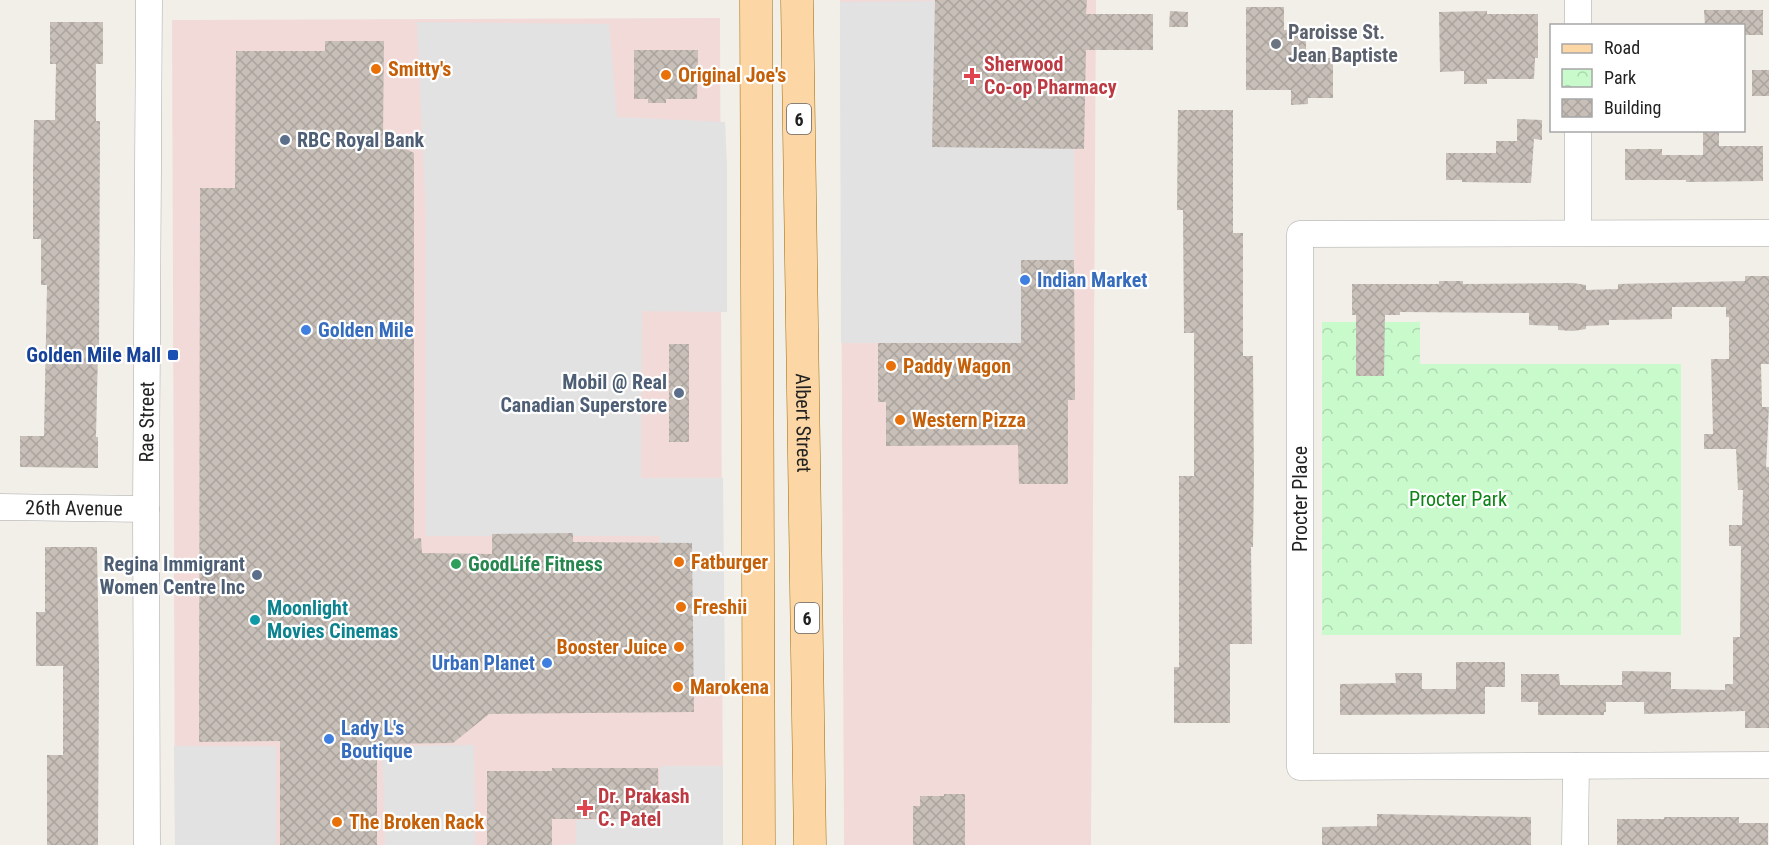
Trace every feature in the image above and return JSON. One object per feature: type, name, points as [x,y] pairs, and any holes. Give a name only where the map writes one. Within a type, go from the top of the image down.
[{"type":"main road","points":[[756,0],[759,845]]},
{"type":"main road","name":"Albert Street","points":[[797,0],[810,845]]},
{"type":"street","name":"Rae Street","points":[[147,845],[149,0]]},
{"type":"street","points":[[1578,0],[1578,24]]},
{"type":"street","points":[[1578,132],[1578,232]]},
{"type":"street","name":"Procter Place","points":[[1769,233],[1300,234],[1300,767],[1769,765]]},
{"type":"street","name":"26th Avenue","points":[[0,507],[146,509]]},
{"type":"street","points":[[1575,845],[1576,766]]},
{"type":"shaded area","points":[[840,0],[1096,0],[1091,845],[844,845]]},
{"type":"shaded area","points":[[935,1],[932,146],[1074,149],[1074,260],[1021,260],[1021,343],[841,343],[840,2]]},
{"type":"shaded area","points":[[720,18],[723,845],[175,845],[172,20]]},
{"type":"shaded area","points":[[417,22],[609,24],[617,117],[725,122],[727,312],[642,311],[641,478],[723,478],[725,687],[662,687],[660,536],[426,536],[426,216]]},
{"type":"shaded area","points":[[474,745],[475,845],[385,845],[382,746]]},
{"type":"shaded area","points":[[174,746],[276,746],[276,845],[175,845]]},
{"type":"shaded area","points":[[660,766],[723,766],[723,845],[554,845],[576,844],[576,820],[660,819]]},
{"type":"green space","name":"Procter Park","points":[[1322,322],[1420,322],[1420,364],[1681,364],[1681,635],[1322,635]]},
{"type":"building","points":[[935,0],[1087,0],[1086,14],[1153,14],[1153,50],[1086,50],[1084,149],[932,147]]},
{"type":"building","name":"Paroisse St. Jean Baptiste","points":[[1246,7],[1284,7],[1284,30],[1306,30],[1306,58],[1333,58],[1333,98],[1308,98],[1308,104],[1291,105],[1291,90],[1246,90]]},
{"type":"building","points":[[1704,10],[1763,10],[1763,35],[1745,35],[1745,24],[1705,24]]},
{"type":"building","points":[[1170,11],[1188,12],[1188,27],[1169,27]]},
{"type":"building","points":[[1487,11],[1487,14],[1538,14],[1538,58],[1535,58],[1534,79],[1487,79],[1487,84],[1464,84],[1464,71],[1440,72],[1439,12]]},
{"type":"building","points":[[50,22],[103,22],[103,64],[96,64],[96,121],[100,121],[99,350],[96,437],[98,437],[98,468],[20,467],[20,436],[44,436],[47,285],[41,285],[41,239],[33,239],[33,168],[34,120],[55,120],[56,64],[50,64]]},
{"type":"building","name":"Golden Mile","points":[[325,41],[384,41],[383,137],[414,153],[414,539],[421,538],[422,553],[492,554],[492,534],[573,533],[573,542],[692,543],[694,712],[489,714],[453,743],[377,744],[377,845],[280,845],[280,741],[199,742],[200,188],[235,188],[236,51],[325,51]]},
{"type":"building","name":"Original Joe's","points":[[634,50],[698,50],[697,99],[666,99],[666,103],[648,103],[648,99],[634,99]]},
{"type":"building","points":[[1752,70],[1769,70],[1769,96],[1752,96]]},
{"type":"building","points":[[1178,110],[1233,110],[1233,233],[1243,233],[1243,356],[1253,356],[1254,476],[1253,547],[1251,547],[1252,644],[1230,644],[1230,723],[1174,723],[1174,667],[1179,667],[1179,476],[1194,476],[1194,333],[1184,333],[1183,210],[1177,210]]},
{"type":"building","points":[[1517,119],[1542,120],[1542,140],[1534,139],[1531,183],[1446,180],[1446,153],[1496,153],[1496,141],[1517,141]]},
{"type":"building","points":[[1703,132],[1719,132],[1719,146],[1763,146],[1763,181],[1625,180],[1625,149],[1662,149],[1662,155],[1703,155]]},
{"type":"building","points":[[1021,260],[1074,260],[1075,400],[1068,400],[1068,484],[1019,484],[1018,445],[886,446],[886,402],[878,402],[878,343],[1021,343]]},
{"type":"building","points":[[1745,276],[1769,276],[1769,364],[1761,364],[1762,407],[1769,407],[1766,467],[1769,467],[1769,728],[1745,728],[1745,711],[1644,714],[1644,702],[1606,702],[1604,715],[1538,715],[1538,702],[1521,702],[1521,674],[1559,674],[1560,685],[1622,685],[1622,671],[1671,672],[1671,689],[1725,690],[1725,684],[1733,684],[1733,637],[1740,637],[1741,546],[1729,546],[1729,525],[1742,525],[1743,490],[1738,490],[1736,449],[1704,449],[1704,434],[1713,434],[1711,359],[1729,359],[1729,317],[1726,317],[1726,307],[1672,307],[1672,319],[1609,320],[1609,325],[1586,326],[1586,329],[1573,331],[1558,330],[1558,326],[1529,325],[1529,313],[1400,312],[1400,315],[1385,315],[1384,376],[1356,376],[1356,315],[1352,315],[1352,284],[1439,284],[1439,281],[1463,281],[1463,284],[1573,283],[1586,285],[1586,290],[1618,289],[1618,284],[1745,281]]},
{"type":"building","name":"Mobil @ Real Canadian Superstore","points":[[669,344],[689,344],[689,442],[669,442]]},
{"type":"building","points":[[45,547],[97,547],[98,845],[47,845],[47,755],[63,755],[63,666],[36,666],[36,612],[45,612]]},
{"type":"building","points":[[1456,662],[1505,662],[1505,687],[1485,687],[1485,714],[1340,715],[1340,684],[1396,683],[1395,673],[1422,673],[1422,689],[1456,689]]},
{"type":"building","points":[[552,768],[658,768],[659,819],[552,819],[552,845],[487,845],[487,771],[552,771]]},
{"type":"building","points":[[944,794],[965,794],[965,845],[913,845],[913,806],[920,806],[920,796],[944,796]]},
{"type":"building","points":[[1377,814],[1531,817],[1531,845],[1322,845],[1322,827],[1377,826]]},
{"type":"building","points":[[1664,817],[1739,817],[1739,823],[1768,823],[1768,845],[1617,845],[1617,819],[1664,819]]},
{"type":"place","name":"Paroisse St. Jean Baptiste","points":[[1276,44]]},
{"type":"place","name":"Smitty's","points":[[376,69]]},
{"type":"place","name":"Original Joe's","points":[[666,75]]},
{"type":"place","name":"Sherwood Co-op Pharmacy","points":[[972,76]]},
{"type":"place","name":"RBC Royal Bank","points":[[285,140]]},
{"type":"place","name":"Indian Market","points":[[1025,280]]},
{"type":"place","name":"Golden Mile","points":[[306,330]]},
{"type":"place","name":"Golden Mile Mall","points":[[173,355]]},
{"type":"place","name":"Paddy Wagon","points":[[891,366]]},
{"type":"place","name":"Mobil @ Real Canadian Superstore","points":[[679,393]]},
{"type":"place","name":"Western Pizza","points":[[900,420]]},
{"type":"place","name":"Fatburger","points":[[679,562]]},
{"type":"place","name":"GoodLife Fitness","points":[[456,564]]},
{"type":"place","name":"Regina Immigrant Women Centre Inc","points":[[257,575]]},
{"type":"place","name":"Freshii","points":[[681,607]]},
{"type":"place","name":"Moonlight Movies Cinemas","points":[[255,620]]},
{"type":"place","name":"Booster Juice","points":[[679,647]]},
{"type":"place","name":"Urban Planet","points":[[547,663]]},
{"type":"place","name":"Marokena","points":[[678,687]]},
{"type":"place","name":"Lady L's Boutique","points":[[329,739]]},
{"type":"place","name":"Dr. Prakash C. Patel","points":[[585,808]]},
{"type":"place","name":"The Broken Rack","points":[[337,822]]}]
